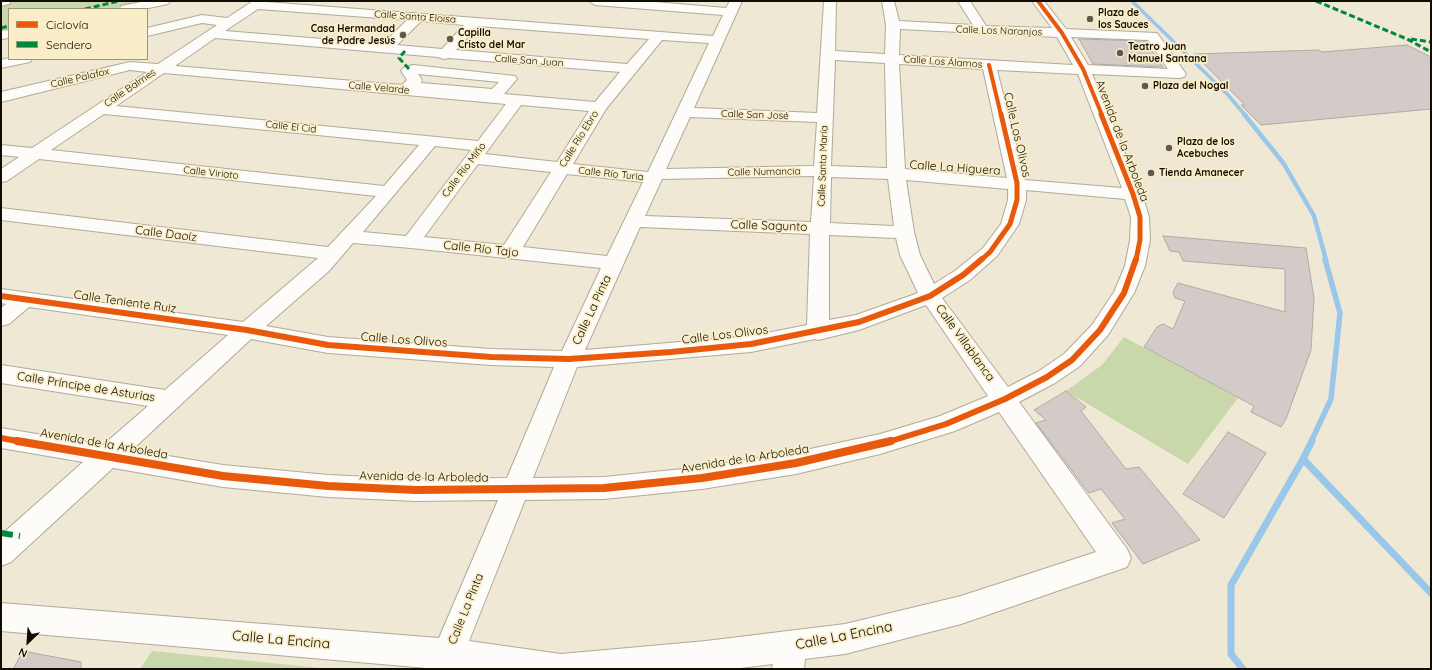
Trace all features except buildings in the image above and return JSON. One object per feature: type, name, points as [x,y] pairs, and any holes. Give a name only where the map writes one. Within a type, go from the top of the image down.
[{"type":"street","points":[[1,2],[5,1]]},
{"type":"street","points":[[131,8],[164,1]]},
{"type":"street","points":[[346,12],[358,1]]},
{"type":"street","points":[[595,1],[734,7]]},
{"type":"street","name":"Calle Santa María","points":[[818,332],[820,228],[830,1]]},
{"type":"street","name":"Calle Villablanca","points":[[888,1],[893,25],[892,59],[896,174],[904,232],[910,255],[930,296],[1005,399],[1117,558]]},
{"type":"street","points":[[964,1],[982,30]]},
{"type":"street","name":"Avenida de la Arboleda","points":[[1,438],[223,476],[328,486],[416,490],[604,488],[702,478],[796,463],[880,444],[946,424],[1005,399],[1047,377],[1072,360],[1100,330],[1124,293],[1135,266],[1140,240],[1140,217],[1133,194],[1083,70],[1062,33],[1038,1]]},
{"type":"street","name":"Calle Santa Eloisa","points":[[258,3],[346,12],[718,40]]},
{"type":"street","name":"Calle Balmes","points":[[1,177],[258,3]]},
{"type":"street","name":"Calle La Pinta","points":[[445,661],[569,359],[734,7]]},
{"type":"street","points":[[386,49],[418,17]]},
{"type":"street","points":[[148,32],[202,20],[228,22]]},
{"type":"street","points":[[444,55],[475,21]]},
{"type":"street","name":"Calle Los Naranjos","points":[[893,25],[982,30],[1152,36],[1179,74]]},
{"type":"street","points":[[934,33],[1050,38],[1064,65],[934,58],[934,42],[934,33]]},
{"type":"street","name":"Calle San Juan","points":[[211,34],[444,55],[632,69]]},
{"type":"street","name":"Calle Río Ebro","points":[[510,252],[599,107],[660,35]]},
{"type":"street","points":[[406,51],[399,58],[410,70],[408,71],[415,80],[409,86],[496,94],[510,78],[413,69],[410,70]]},
{"type":"street","name":"Calle Los Álamos","points":[[827,55],[1179,74]]},
{"type":"street","points":[[1,64],[20,60]]},
{"type":"street","name":"Calle Los Olivos","points":[[247,330],[328,345],[389,351],[491,357],[569,359],[751,344],[818,332],[859,322],[930,296],[964,275],[990,252],[1010,224],[1018,200],[1017,183],[990,65]]},
{"type":"street","name":"Calle Palafox","points":[[1,97],[130,66],[160,68]]},
{"type":"street","name":"Calle Velarde","points":[[160,68],[599,107]]},
{"type":"street","name":"Calle Río Miño","points":[[411,242],[517,100]]},
{"type":"street","name":"Calle El Cid","points":[[100,109],[431,141],[477,152]]},
{"type":"street","name":"Calle San José","points":[[685,112],[825,118]]},
{"type":"street","points":[[7,541],[109,456],[247,330],[322,266],[389,192],[431,141]]},
{"type":"street","name":"Calle Viriato","points":[[1,150],[389,192]]},
{"type":"street","name":"Calle Río Turia","points":[[477,152],[561,168],[655,176]]},
{"type":"street","name":"Calle Numancia","points":[[655,176],[823,171],[896,174]]},
{"type":"street","name":"Calle La Higuera","points":[[896,174],[1017,183],[1133,194]]},
{"type":"street","name":"Calle Daoíz","points":[[1,214],[332,254]]},
{"type":"street","name":"Calle Sagunto","points":[[634,221],[904,232]]},
{"type":"street","name":"Calle Río Tajo","points":[[348,237],[615,263]]},
{"type":"street","name":"Calle Teniente Ruiz","points":[[1,296],[247,330]]},
{"type":"street","points":[[1,319],[25,299]]},
{"type":"street","name":"Calle Príncipe de Asturias","points":[[1,374],[170,400]]},
{"type":"street","name":"Calle La Encina","points":[[1,617],[445,661],[561,669],[706,657],[790,658],[845,639],[962,610],[1117,558]]},
{"type":"green space","points":[[17,1],[148,1],[116,8],[8,8],[8,31],[1,33],[1,4]]},
{"type":"green space","points":[[1124,337],[1238,398],[1188,464],[1066,391],[1102,365]]},
{"type":"green space","points":[[152,651],[320,668],[325,669],[140,669]]},
{"type":"waterway","points":[[1132,1],[1228,95],[1245,115]]},
{"type":"waterway","points":[[1244,114],[1284,164],[1314,216],[1326,260]]},
{"type":"waterway","points":[[1311,442],[1331,399],[1340,313],[1325,259]]},
{"type":"waterway","points":[[1303,459],[1312,441]]},
{"type":"waterway","points":[[1243,669],[1231,654],[1231,585],[1303,459]]},
{"type":"waterway","points":[[1303,459],[1431,593]]},
{"type":"marked path","points":[[89,8],[119,1]]},
{"type":"marked path","points":[[1316,1],[1407,39],[1431,52]]},
{"type":"marked path","points":[[1,28],[8,26]]},
{"type":"marked path","points":[[1411,39],[1431,42]]},
{"type":"marked path","points":[[405,51],[399,58],[410,70]]},
{"type":"marked path","points":[[1,533],[20,536]]},
{"type":"cycle path","points":[[1,438],[223,476],[328,486],[416,490],[604,488],[702,478],[796,463],[880,444],[946,424],[1005,399],[1047,377],[1072,360],[1100,330],[1124,293],[1135,266],[1140,240],[1140,217],[1133,194],[1083,69],[1062,33],[1038,1]]},
{"type":"cycle path","points":[[1,296],[247,330],[328,345],[491,357],[569,359],[671,352],[751,344],[859,322],[930,296],[963,275],[990,252],[1010,224],[1017,200],[1017,183],[989,65]]},
{"type":"place","name":"Plaza de los Sauces","points":[[1090,19]]},
{"type":"place","name":"Casa Hermandad de Padre Jesús","points":[[403,35]]},
{"type":"place","name":"Capilla Cristo del Mar","points":[[450,39]]},
{"type":"place","name":"Teatro Juan Manuel Santana","points":[[1120,53]]},
{"type":"place","name":"Plaza del Nogal","points":[[1145,86]]},
{"type":"place","name":"Plaza de los Acebuches","points":[[1169,148]]},
{"type":"place","name":"Tienda Amanecer","points":[[1151,173]]}]
